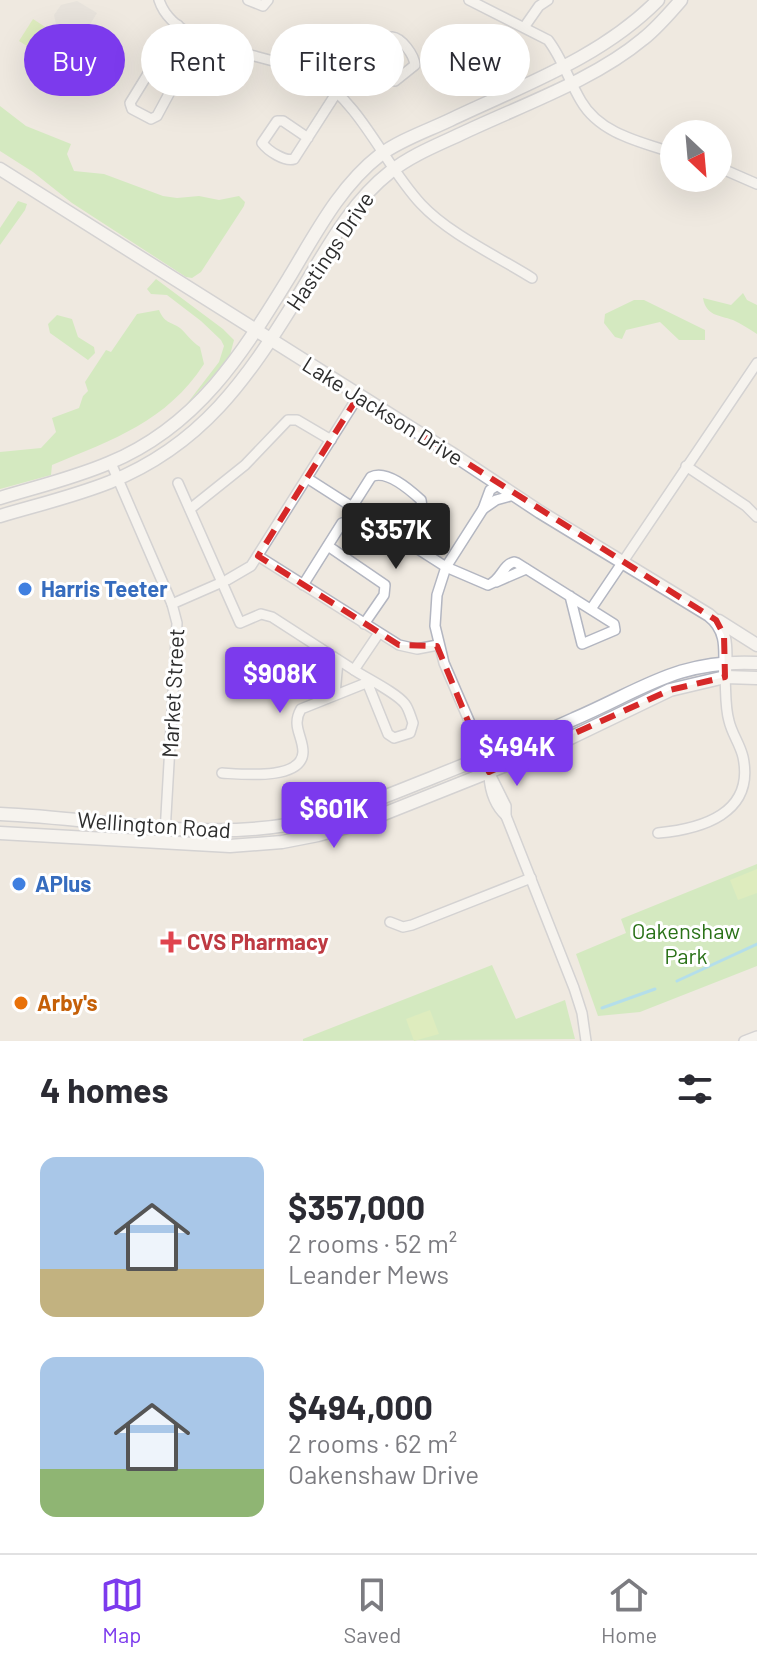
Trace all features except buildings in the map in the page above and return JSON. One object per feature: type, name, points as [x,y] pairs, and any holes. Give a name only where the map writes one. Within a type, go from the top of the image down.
[{"type":"street","points":[[159,0],[164,12],[177,24]]},
{"type":"street","points":[[248,0],[263,6],[268,0]]},
{"type":"street","points":[[469,0],[521,24]]},
{"type":"street","name":"Hastings Drive","points":[[0,498],[111,463],[144,446],[191,411],[232,366],[349,184],[382,154],[564,66],[626,29],[658,0]]},
{"type":"street","name":"Hastings Drive","points":[[0,516],[118,478],[155,459],[196,431],[235,391],[271,340],[354,207],[393,170],[412,157],[619,56],[643,39],[681,0]]},
{"type":"street","points":[[526,24],[546,1]]},
{"type":"street","points":[[530,29],[548,40],[581,102],[600,122],[631,139],[660,148]]},
{"type":"street","points":[[396,37],[415,65],[395,81],[391,80],[371,53],[396,37]]},
{"type":"street","points":[[148,74],[171,90],[157,116],[151,119],[129,106],[148,74]]},
{"type":"street","points":[[308,138],[280,121],[274,123],[262,143],[291,161],[308,138],[334,96]]},
{"type":"street","points":[[340,96],[393,170],[432,215],[532,278]]},
{"type":"street","name":"Lake Jackson Drive","points":[[0,169],[498,485],[757,645]]},
{"type":"street","points":[[732,173],[757,184]]},
{"type":"street","points":[[591,609],[686,466],[753,379],[757,363]]},
{"type":"street","points":[[172,604],[248,568],[359,395]]},
{"type":"street","points":[[190,509],[245,465],[288,420],[297,420],[331,440]]},
{"type":"street","name":"Market Street","points":[[111,463],[172,604],[178,628],[165,842]]},
{"type":"street","points":[[686,466],[746,506],[757,517]]},
{"type":"street","points":[[352,507],[371,477],[384,474],[421,500],[422,507],[402,539]]},
{"type":"street","points":[[307,478],[446,567],[485,585],[496,582],[511,562],[526,569],[570,596],[591,609],[616,627],[612,633],[582,644],[570,596]]},
{"type":"street","points":[[178,483],[240,623],[261,614],[272,617],[404,702],[413,723],[410,733],[394,738],[388,734],[368,680]]},
{"type":"street","points":[[498,485],[490,490],[483,509],[446,567],[436,608],[438,645],[472,732],[506,806],[506,816],[577,996],[586,1041]]},
{"type":"street","points":[[483,509],[498,499],[514,495]]},
{"type":"street","points":[[303,585],[342,523]]},
{"type":"street","points":[[328,546],[384,582],[384,595],[364,624]]},
{"type":"street","points":[[258,556],[405,648],[438,645]]},
{"type":"street","points":[[658,833],[707,824],[724,813],[740,792],[744,763],[728,719],[723,628],[709,615]]},
{"type":"street","points":[[354,670],[379,633]]},
{"type":"street","points":[[335,695],[338,660]]},
{"type":"street","name":"Wellington Road","points":[[0,814],[243,831],[299,824],[365,804],[467,764],[587,714],[654,680],[702,665],[757,663]]},
{"type":"street","name":"Wellington Road","points":[[0,833],[240,845],[318,835],[361,823],[562,742],[670,690],[725,677],[757,678]]},
{"type":"street","points":[[222,773],[273,773],[293,768],[300,762],[303,753],[296,726],[299,711],[368,680]]},
{"type":"street","points":[[467,764],[472,753],[472,732]]},
{"type":"street","points":[[390,922],[403,927],[412,925],[531,878]]},
{"type":"street","points":[[744,1041],[757,1036]]},
{"type":"highlighted area","points":[[359,395],[716,620],[724,635],[725,677],[670,690],[489,772],[437,646],[399,645],[258,556]]},
{"type":"green space","points":[[0,106],[26,126],[71,144],[67,154],[74,171],[104,174],[163,196],[199,196],[219,200],[239,196],[245,202],[244,206],[201,272],[192,278],[186,277],[72,203],[0,151]]},
{"type":"green space","points":[[18,201],[27,204],[25,210],[0,245],[0,228]]},
{"type":"green space","points":[[156,279],[234,340],[229,359],[186,405],[219,362],[224,346],[201,321],[167,295],[151,294],[147,289]]},
{"type":"green space","points":[[743,293],[747,300],[757,305],[757,334],[710,312],[703,298],[731,305]]},
{"type":"green space","points":[[634,300],[644,300],[705,330],[705,340],[679,340],[660,322],[626,330],[622,339],[615,337],[604,323],[605,314]]},
{"type":"green space","points":[[159,310],[166,320],[180,328],[200,347],[204,364],[189,384],[156,415],[117,437],[52,465],[51,475],[0,489],[0,452],[41,448],[56,432],[52,418],[79,408],[88,391],[85,382],[106,350],[111,352],[137,314]]},
{"type":"green space","points":[[57,315],[72,319],[78,337],[94,347],[95,353],[88,360],[50,333],[48,324]]},
{"type":"green space","name":"Oakenshaw Park","points":[[757,864],[757,966],[640,1012],[598,1016],[576,954],[626,933],[621,919]]},
{"type":"green space","points":[[757,869],[757,893],[738,900],[730,880]]},
{"type":"green space","points":[[492,965],[516,1019],[565,1000],[575,1039],[303,1041],[303,1039]]},
{"type":"green space","points":[[430,1010],[439,1034],[414,1041],[406,1019]]},
{"type":"shaded area","points":[[77,1],[97,13],[90,24],[56,24],[54,15],[61,5]]},
{"type":"waterway","points":[[677,981],[757,944]]},
{"type":"waterway","points":[[602,1008],[655,989]]},
{"type":"place","name":"Harris Teeter","points":[[25,589]]},
{"type":"place","name":"APlus","points":[[19,884]]},
{"type":"place","name":"CVS Pharmacy","points":[[171,942]]},
{"type":"place","name":"Arby's","points":[[21,1003]]}]
